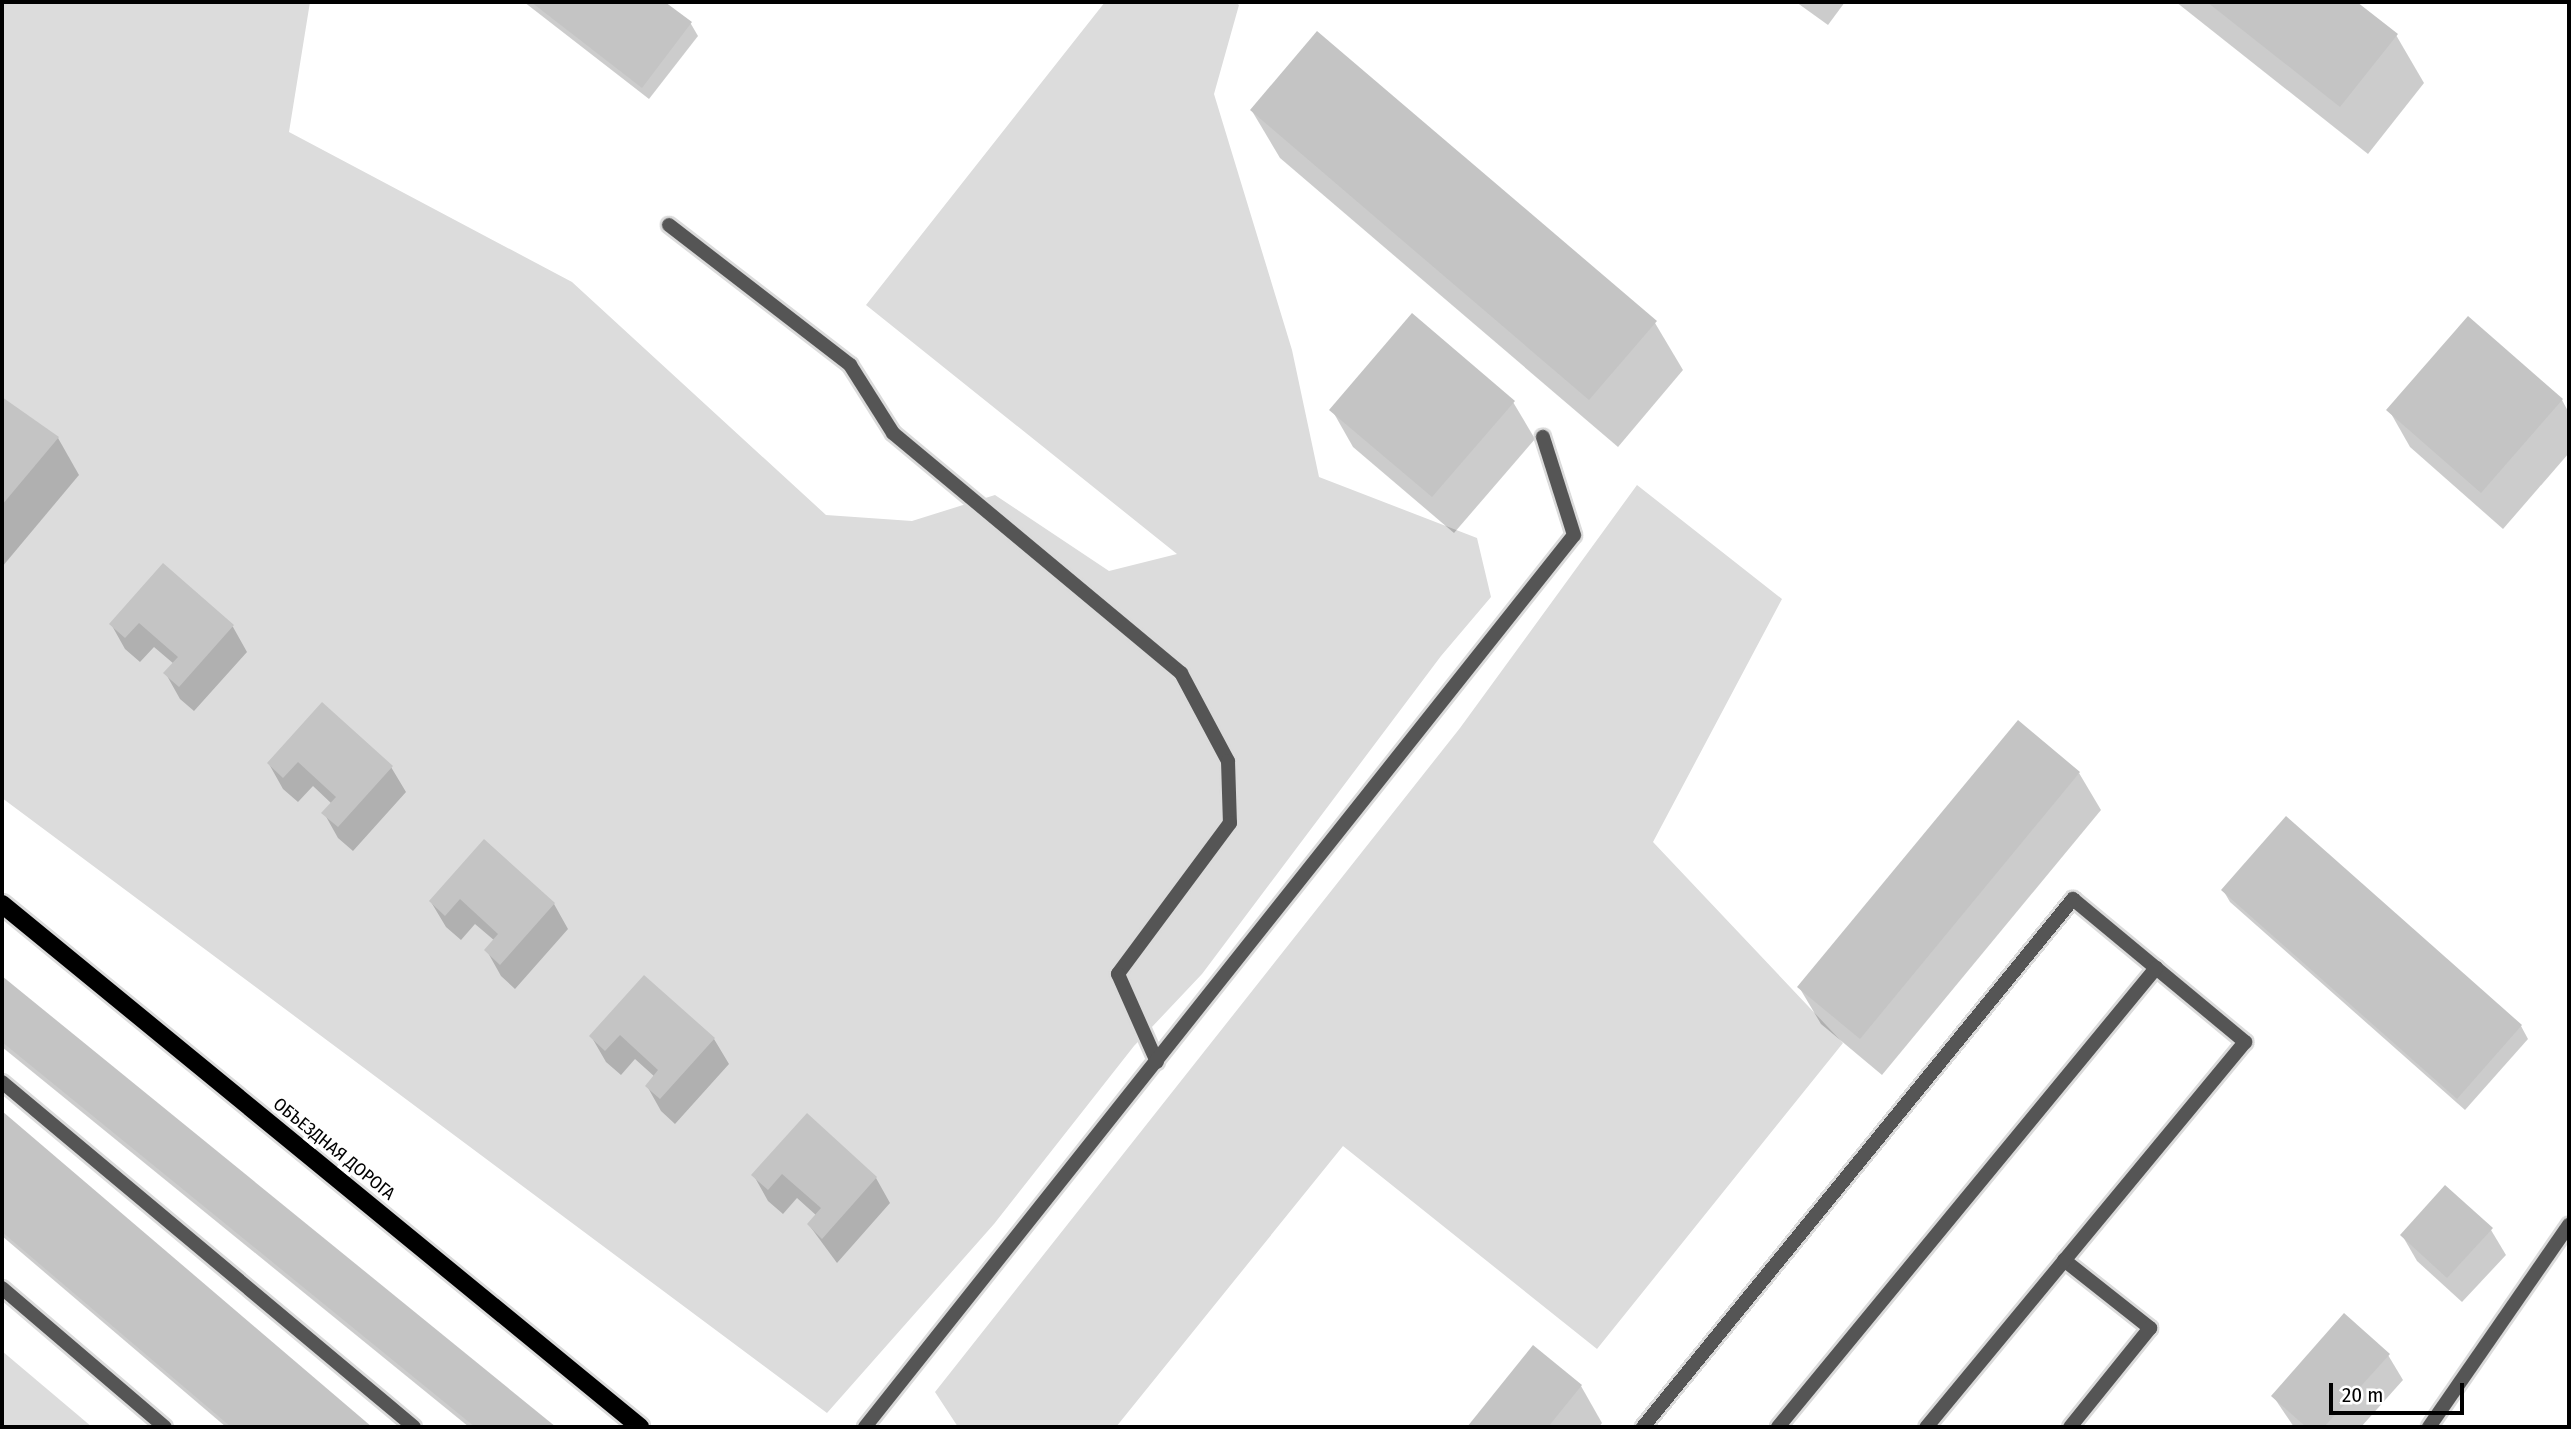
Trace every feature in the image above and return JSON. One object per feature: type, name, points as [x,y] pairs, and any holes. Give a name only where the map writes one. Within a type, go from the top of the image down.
[{"type":"main road","name":"ОБЪЕЗДНАЯ ДОРОГА","points":[[2,904],[640,1427]]},
{"type":"street","points":[[668,225],[850,365],[893,433],[1181,673],[1228,761],[1230,823],[1118,974],[1157,1062]]},
{"type":"street","points":[[865,1427],[1574,535],[1543,437]]},
{"type":"street","points":[[1643,1427],[2073,899],[2245,1042],[1926,1427]]},
{"type":"street","points":[[1778,1427],[2156,968]]},
{"type":"street","points":[[2,1082],[414,1427]]},
{"type":"street","points":[[2429,1427],[2569,1225]]},
{"type":"street","points":[[2064,1260],[2150,1328],[2070,1427]]},
{"type":"street","points":[[2,1288],[165,1427]]},
{"type":"shaded area","points":[[2,2],[310,2],[289,132],[572,282],[826,515],[912,521],[995,495],[1109,571],[1177,554],[866,305],[1105,2],[1235,2],[1239,5],[1214,94],[1292,350],[1319,477],[1477,538],[1491,597],[1441,656],[1202,974],[1134,1046],[994,1224],[827,1413],[2,798]]},
{"type":"shaded area","points":[[1637,485],[1782,599],[1653,842],[1843,1043],[1597,1349],[1343,1146],[1116,1427],[958,1427],[935,1392],[1460,728]]},
{"type":"shaded area","points":[[2,1351],[92,1427],[2,1427]]},
{"type":"building","points":[[531,2],[665,2],[692,22],[642,88]]},
{"type":"building","points":[[2207,2],[2357,2],[2398,34],[2340,107]]},
{"type":"building","points":[[1317,31],[1657,321],[1589,400],[1250,110]]},
{"type":"building","points":[[1412,313],[1515,401],[1432,497],[1329,410]]},
{"type":"building","points":[[2468,316],[2563,399],[2481,493],[2386,410]]},
{"type":"building","points":[[2,397],[59,437],[2,505]]},
{"type":"building","points":[[163,563],[234,625],[179,687],[163,673],[178,657],[139,623],[125,638],[109,624]]},
{"type":"building","points":[[322,702],[393,766],[338,827],[321,813],[336,797],[298,762],[283,778],[267,763]]},
{"type":"building","points":[[2018,720],[2080,772],[1860,1039],[1797,987]]},
{"type":"building","points":[[2286,816],[2522,1025],[2457,1099],[2221,890]]},
{"type":"building","points":[[484,839],[555,903],[500,965],[484,950],[498,934],[460,899],[445,916],[429,901]]},
{"type":"building","points":[[644,975],[715,1038],[660,1099],[645,1086],[658,1070],[620,1035],[605,1051],[589,1036]]},
{"type":"building","points":[[2,976],[556,1427],[475,1427],[2,1042]]},
{"type":"building","points":[[2,1111],[372,1427],[231,1427],[2,1232]]},
{"type":"building","points":[[807,1113],[877,1177],[822,1239],[807,1224],[821,1208],[782,1174],[768,1190],[751,1175]]},
{"type":"building","points":[[2445,1185],[2493,1228],[2447,1278],[2400,1235]]},
{"type":"building","points":[[2344,1313],[2390,1354],[2324,1427],[2306,1427],[2271,1396]]},
{"type":"building","points":[[1533,1345],[1582,1385],[1548,1427],[1467,1427]]}]
